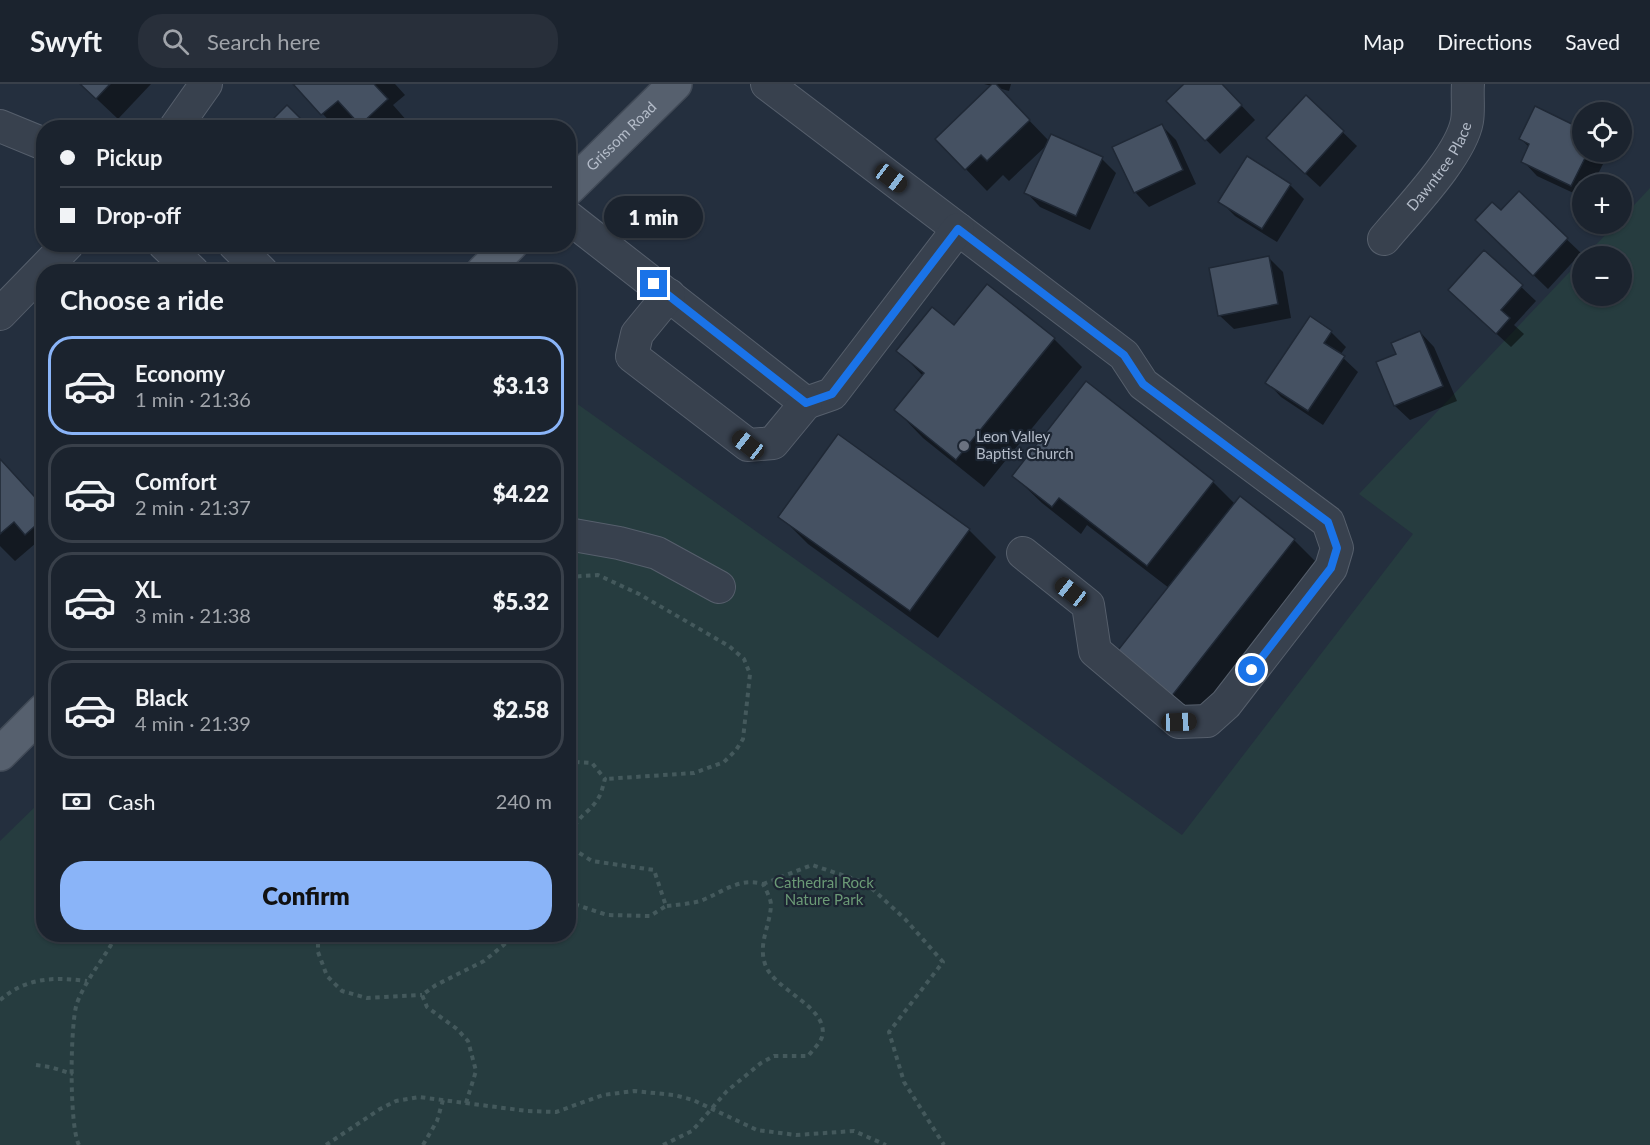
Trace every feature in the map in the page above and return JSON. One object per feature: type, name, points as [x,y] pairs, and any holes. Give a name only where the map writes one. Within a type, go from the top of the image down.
[{"type":"main road","name":"Grissom Road","points":[[576,181],[675,84]]},
{"type":"main road","points":[[491,264],[503,252]]},
{"type":"main road","points":[[0,754],[36,718]]},
{"type":"street","points":[[181,120],[206,84]]},
{"type":"street","points":[[766,84],[1124,355],[1143,384],[1328,522],[1337,548],[1331,568],[1226,704],[1207,721],[1179,722],[1095,651],[1088,605],[1023,554]]},
{"type":"street","name":"Dawntree Place","points":[[1384,239],[1450,158],[1462,139],[1467,121],[1468,84]]},
{"type":"street","points":[[0,126],[36,141]]},
{"type":"street","points":[[576,223],[806,403]]},
{"type":"street","points":[[669,295],[637,334],[632,357],[748,445],[773,443],[806,403],[832,394],[958,229]]},
{"type":"street","points":[[49,264],[60,252]]},
{"type":"street","points":[[172,252],[185,264]]},
{"type":"street","points":[[242,252],[254,264]]},
{"type":"street","points":[[0,314],[36,277]]},
{"type":"street","points":[[576,535],[657,553],[719,587]]},
{"type":"path","points":[[576,576],[598,575],[639,594],[729,646],[744,660],[750,674],[743,739],[724,762],[694,773],[605,779]]},
{"type":"path","points":[[576,762],[592,763],[605,779]]},
{"type":"path","points":[[576,823],[599,798],[605,779]]},
{"type":"path","points":[[576,851],[592,861],[654,870],[666,906]]},
{"type":"path","points":[[576,905],[607,915],[650,916],[666,906],[698,902],[729,887],[751,881],[763,884],[812,865],[866,883],[905,919],[943,962],[890,1032],[904,1082],[944,1145]]},
{"type":"path","points":[[663,1145],[692,1131],[727,1091],[761,1064],[774,1056],[808,1056],[822,1038],[821,1022],[805,1004],[776,982],[765,965],[763,941],[771,903],[763,884]]},
{"type":"path","points":[[80,1145],[77,1141],[72,1114],[72,1021],[87,981],[112,942]]},
{"type":"path","points":[[318,942],[318,952],[327,976],[342,991],[367,998],[422,995],[436,985],[484,961],[507,942]]},
{"type":"path","points":[[0,1000],[30,983],[55,977],[87,981]]},
{"type":"path","points":[[422,995],[427,1007],[457,1029],[468,1041],[476,1071],[466,1103]]},
{"type":"path","points":[[36,1065],[73,1074]]},
{"type":"path","points":[[326,1145],[396,1101],[419,1097],[528,1111],[556,1112],[603,1095],[634,1091],[674,1095],[693,1100],[757,1130],[796,1135],[854,1131],[886,1145]]},
{"type":"path","points":[[425,1143],[437,1121],[443,1100]]},
{"type":"green space","name":"Cathedral Rock Nature Park","points":[[1650,188],[1650,1145],[0,1145],[0,841],[36,806],[36,942],[576,942],[576,403],[1182,835],[1413,534],[1359,494],[1572,270],[1572,306],[1632,306],[1632,246],[1595,246],[1606,234],[1632,234],[1632,207]]},
{"type":"building","points":[[80,84],[110,84],[96,99]]},
{"type":"building","points":[[293,84],[374,84],[388,99],[365,120],[355,120],[338,101],[321,115]]},
{"type":"building","points":[[992,84],[996,84],[1030,120],[987,161],[981,155],[965,170],[935,139]]},
{"type":"building","points":[[1184,84],[1222,84],[1242,105],[1205,141],[1166,101]]},
{"type":"building","points":[[1306,95],[1344,131],[1305,174],[1266,138]]},
{"type":"building","points":[[287,105],[302,120],[272,120]]},
{"type":"building","points":[[1535,106],[1572,124],[1572,162],[1583,162],[1577,174],[1572,174],[1571,186],[1521,162],[1529,144],[1519,139]]},
{"type":"building","points":[[1162,124],[1183,170],[1134,193],[1112,147]]},
{"type":"building","points":[[1051,134],[1103,157],[1076,216],[1024,193]]},
{"type":"building","points":[[1247,156],[1291,184],[1262,229],[1218,202]]},
{"type":"building","points":[[1519,191],[1568,238],[1533,276],[1475,220],[1492,202],[1501,210]]},
{"type":"building","points":[[1484,250],[1523,285],[1501,310],[1510,318],[1496,334],[1448,290]]},
{"type":"building","points":[[1269,256],[1278,304],[1218,316],[1209,268]]},
{"type":"building","points":[[987,284],[1055,338],[956,460],[894,410],[924,373],[896,351],[932,307],[954,325]]},
{"type":"building","points":[[1310,316],[1332,331],[1324,343],[1345,356],[1308,411],[1265,383]]},
{"type":"building","points":[[1420,331],[1443,386],[1394,406],[1376,362],[1396,354],[1391,343]]},
{"type":"building","points":[[1086,381],[1214,481],[1147,566],[1059,498],[1052,507],[1012,476]]},
{"type":"building","points":[[838,434],[970,529],[910,611],[778,517]]},
{"type":"building","points":[[0,459],[36,498],[36,525],[25,535],[14,522],[0,534]]},
{"type":"building","points":[[1240,496],[1295,539],[1171,697],[1115,654]]},
{"type":"place","name":"Leon Valley Baptist Church","points":[[964,446]]},
{"type":"route","points":[[654,284],[806,403],[832,394],[958,229],[1124,355],[1143,384],[1328,522],[1337,548],[1331,568],[1252,670]]}]
